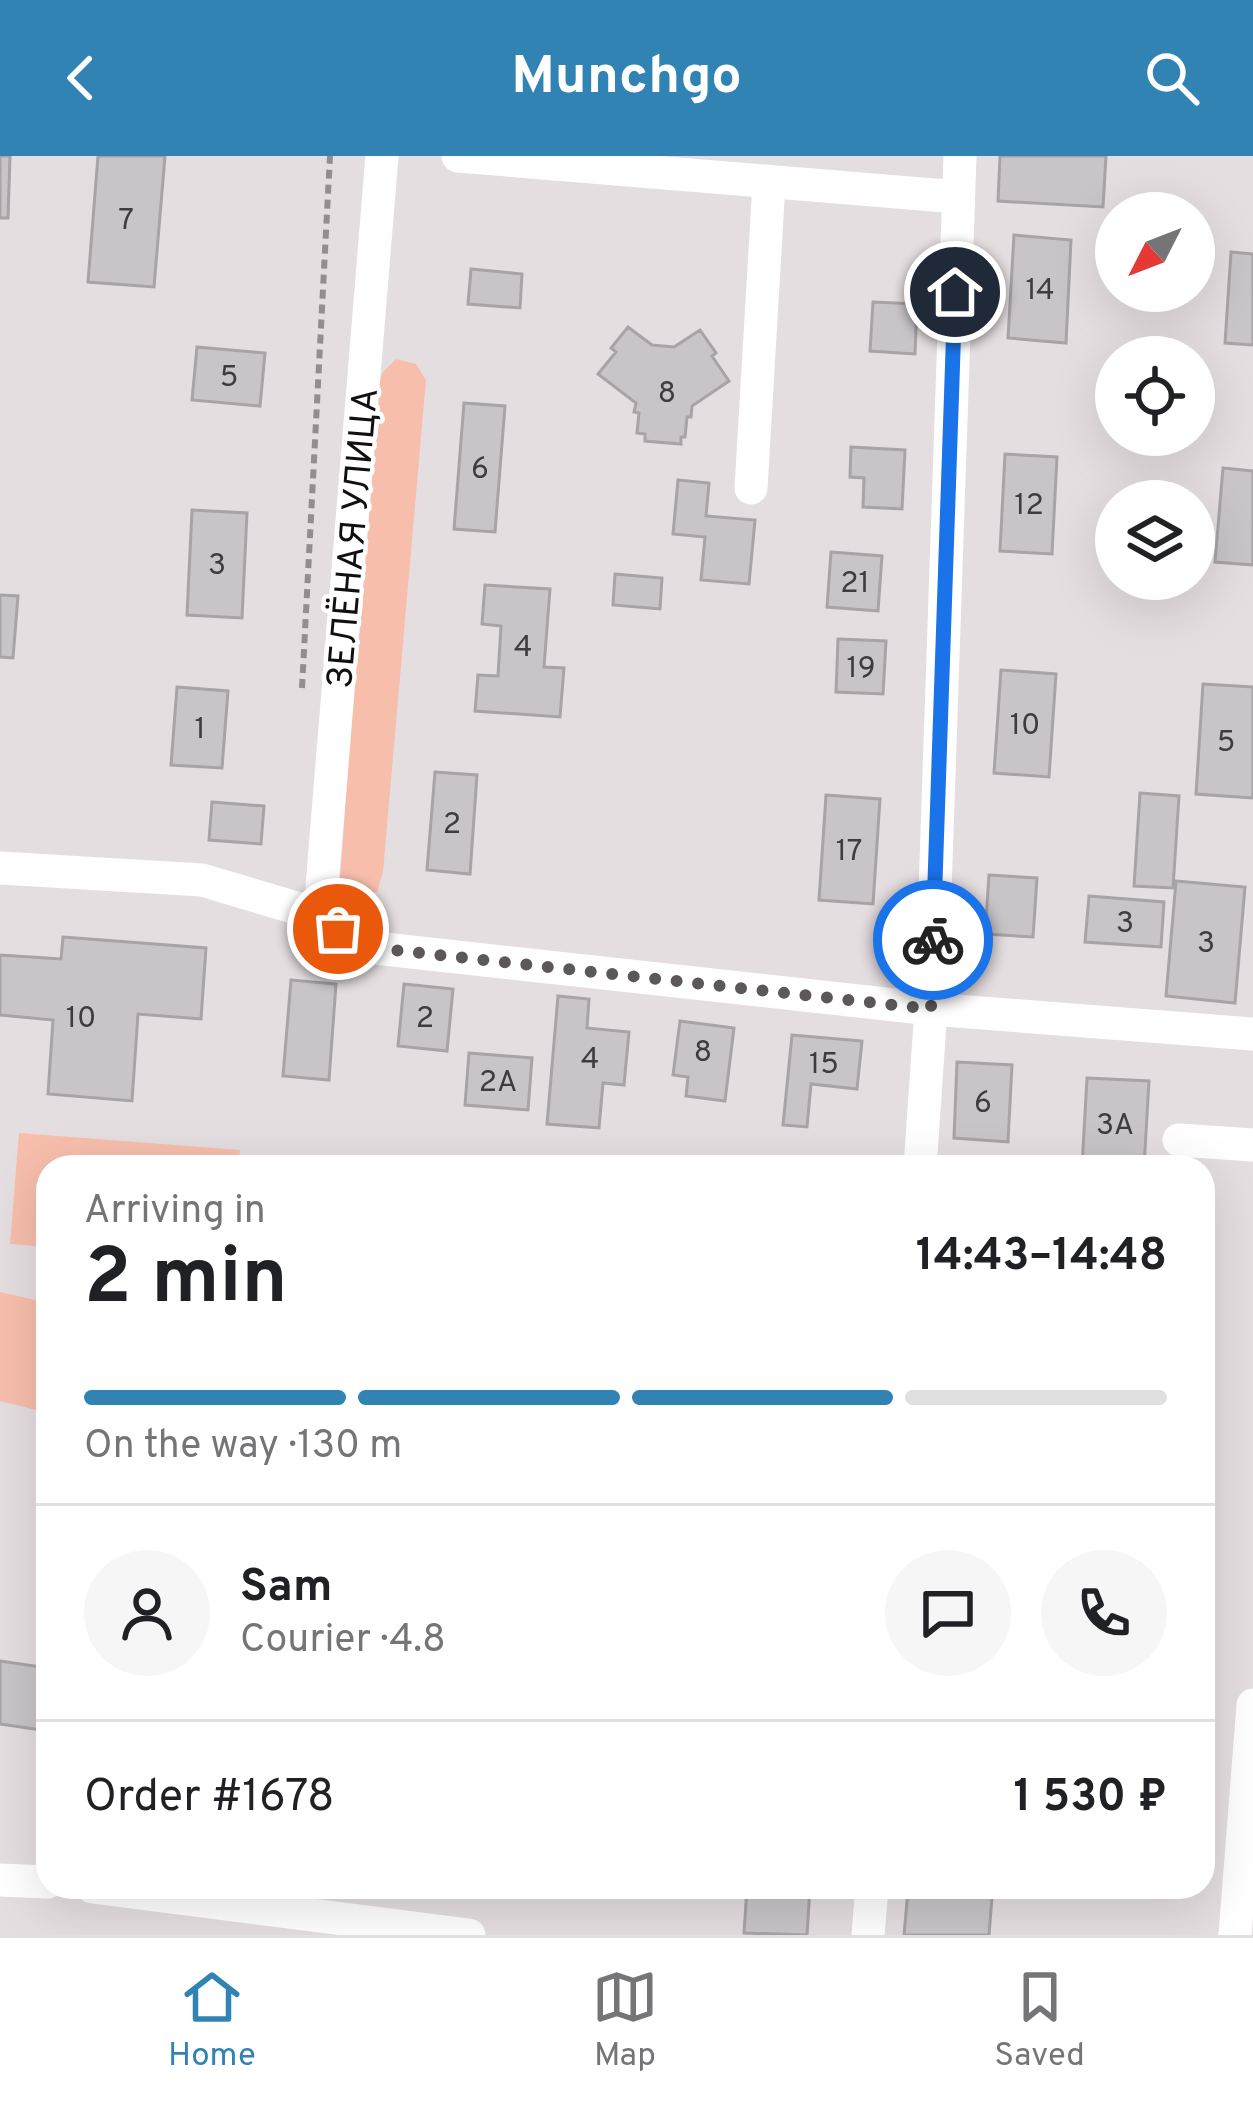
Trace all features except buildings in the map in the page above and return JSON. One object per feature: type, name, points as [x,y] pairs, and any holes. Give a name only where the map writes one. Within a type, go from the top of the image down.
[{"type":"street","name":"ЗЕЛЁНАЯ УЛИЦА","points":[[331,918],[322,886],[382,156]]},
{"type":"street","points":[[458,156],[958,197]]},
{"type":"street","points":[[921,1155],[931,1009],[960,156]]},
{"type":"street","points":[[751,488],[769,183]]},
{"type":"street","points":[[0,868],[202,880],[331,918],[347,937],[375,948],[931,1009],[1253,1034]]},
{"type":"street","points":[[1180,1139],[1253,1144]]},
{"type":"street","points":[[1235,1935],[1252,1727]]},
{"type":"street","points":[[0,1880],[36,1882]]},
{"type":"street","points":[[186,1899],[469,1935]]},
{"type":"street","points":[[868,1935],[871,1899]]},
{"type":"path","points":[[302,696],[330,156]]},
{"type":"shaded area","points":[[396,359],[416,364],[426,380],[383,872],[377,892],[356,893],[340,880],[375,395],[382,373]]},
{"type":"shaded area","points":[[19,1133],[240,1150],[239,1155],[36,1155],[36,1246],[10,1244]]},
{"type":"shaded area","points":[[0,1292],[36,1300],[36,1410],[0,1401]]},
{"type":"way so far","points":[[338,929],[375,948],[931,1009],[933,940]]},
{"type":"route","points":[[933,940],[955,292]]}]
